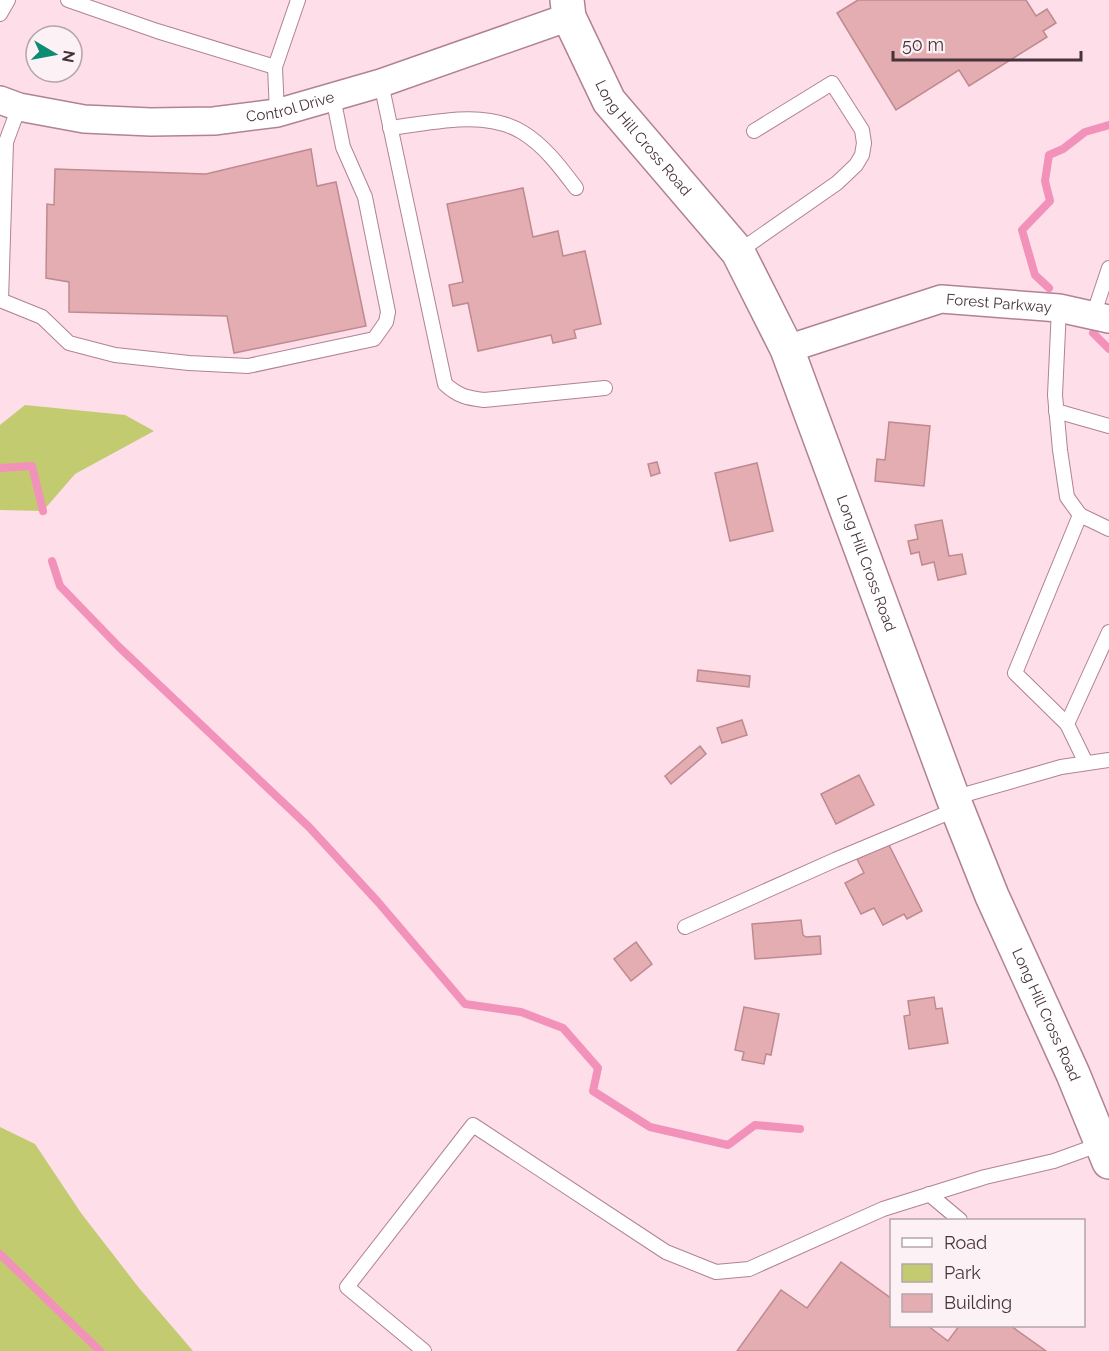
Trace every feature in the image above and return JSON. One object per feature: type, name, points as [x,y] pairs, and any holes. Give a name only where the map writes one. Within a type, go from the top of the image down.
[{"type":"street","name":"Control Drive","points":[[9,104],[84,119],[151,122],[214,121],[277,113],[381,83],[568,9]]},
{"type":"street","name":"Long Hill Cross Road","points":[[568,9],[609,101],[738,252],[787,349],[955,803],[992,896],[1073,1074],[1105,1153]]},
{"type":"street","name":"Forest Parkway","points":[[787,349],[941,299],[1059,309],[1101,317]]},
{"type":"lane","points":[[0,14],[8,0]]},
{"type":"lane","points":[[68,0],[157,31],[275,67]]},
{"type":"lane","points":[[277,113],[275,67],[298,0]]},
{"type":"lane","points":[[381,83],[445,384],[456,394],[466,398],[484,400],[605,388]]},
{"type":"lane","points":[[738,252],[837,183],[856,165],[862,155],[864,143],[862,130],[832,83],[754,131]]},
{"type":"lane","points":[[9,104],[1,300],[42,317],[69,344],[115,355],[189,363],[248,366],[374,339],[387,322],[388,312],[365,197],[343,147],[333,97]]},
{"type":"lane","points":[[390,128],[461,119],[498,121],[522,132],[555,160],[576,188]]},
{"type":"lane","points":[[1101,317],[1109,268]]},
{"type":"lane","points":[[1059,309],[1055,394],[1067,497],[1080,515],[1109,529]]},
{"type":"lane","points":[[1056,411],[1109,426]]},
{"type":"lane","points":[[1080,515],[1016,673],[1067,724],[1086,763]]},
{"type":"lane","points":[[1067,724],[1109,632]]},
{"type":"lane","points":[[685,927],[955,803],[1060,767],[1109,760]]},
{"type":"lane","points":[[424,1351],[347,1287],[473,1125],[666,1252],[716,1272],[749,1269],[883,1209],[929,1194],[985,1177],[1054,1161],[1105,1153]]},
{"type":"lane","points":[[929,1194],[958,1219]]},
{"type":"green space","points":[[25,405],[125,415],[154,431],[75,474],[43,511],[0,510],[0,425]]},
{"type":"green space","points":[[0,1127],[35,1144],[81,1213],[139,1288],[193,1351],[0,1351]]},
{"type":"building","points":[[858,0],[1026,0],[1036,16],[1047,9],[1056,23],[1043,31],[1047,37],[969,86],[959,70],[896,110],[837,13]]},
{"type":"building","points":[[311,149],[317,186],[336,182],[366,326],[234,353],[227,316],[69,312],[69,282],[46,278],[47,204],[54,205],[55,169],[206,174]]},
{"type":"building","points":[[523,188],[533,237],[558,231],[563,256],[585,251],[601,324],[574,330],[576,338],[553,343],[551,335],[478,351],[468,303],[453,306],[449,285],[463,282],[447,204]]},
{"type":"building","points":[[889,422],[930,426],[924,486],[875,481],[877,459],[885,460]]},
{"type":"building","points":[[657,462],[660,473],[651,476],[648,464]]},
{"type":"building","points":[[757,463],[773,531],[730,541],[715,473]]},
{"type":"building","points":[[942,520],[949,556],[962,554],[966,574],[938,580],[934,562],[922,565],[919,552],[911,554],[908,541],[918,539],[915,525]]},
{"type":"building","points":[[698,670],[750,676],[749,687],[697,681]]},
{"type":"building","points":[[742,720],[747,735],[722,743],[717,728]]},
{"type":"building","points":[[700,746],[706,754],[671,784],[665,776]]},
{"type":"building","points":[[859,775],[874,805],[836,824],[821,794]]},
{"type":"building","points":[[888,843],[922,911],[907,919],[904,914],[883,925],[874,908],[861,914],[845,883],[864,873],[857,859]]},
{"type":"building","points":[[801,920],[803,935],[806,937],[820,936],[821,954],[755,959],[752,924]]},
{"type":"building","points":[[636,942],[652,964],[631,981],[614,959]]},
{"type":"building","points":[[934,997],[936,1009],[942,1008],[948,1043],[909,1049],[904,1016],[910,1015],[908,1001]]},
{"type":"building","points":[[744,1007],[779,1014],[771,1055],[766,1054],[764,1064],[742,1060],[744,1052],[735,1050]]},
{"type":"building","points":[[841,1262],[890,1298],[890,1327],[929,1327],[948,1341],[958,1327],[1012,1327],[1046,1351],[737,1351],[781,1290],[807,1308]]},
{"type":"waterway","points":[[1049,288],[1035,275],[1022,230],[1050,201],[1045,181],[1049,155],[1063,149],[1085,132],[1109,125]]},
{"type":"waterway","points":[[1093,333],[1109,349]]},
{"type":"waterway","points":[[0,468],[32,466],[43,511]]},
{"type":"waterway","points":[[52,561],[60,586],[119,647],[309,827],[378,902],[465,1004],[521,1012],[563,1028],[598,1068],[593,1091],[650,1127],[728,1145],[755,1125],[800,1129]]},
{"type":"waterway","points":[[0,1254],[100,1351]]}]
